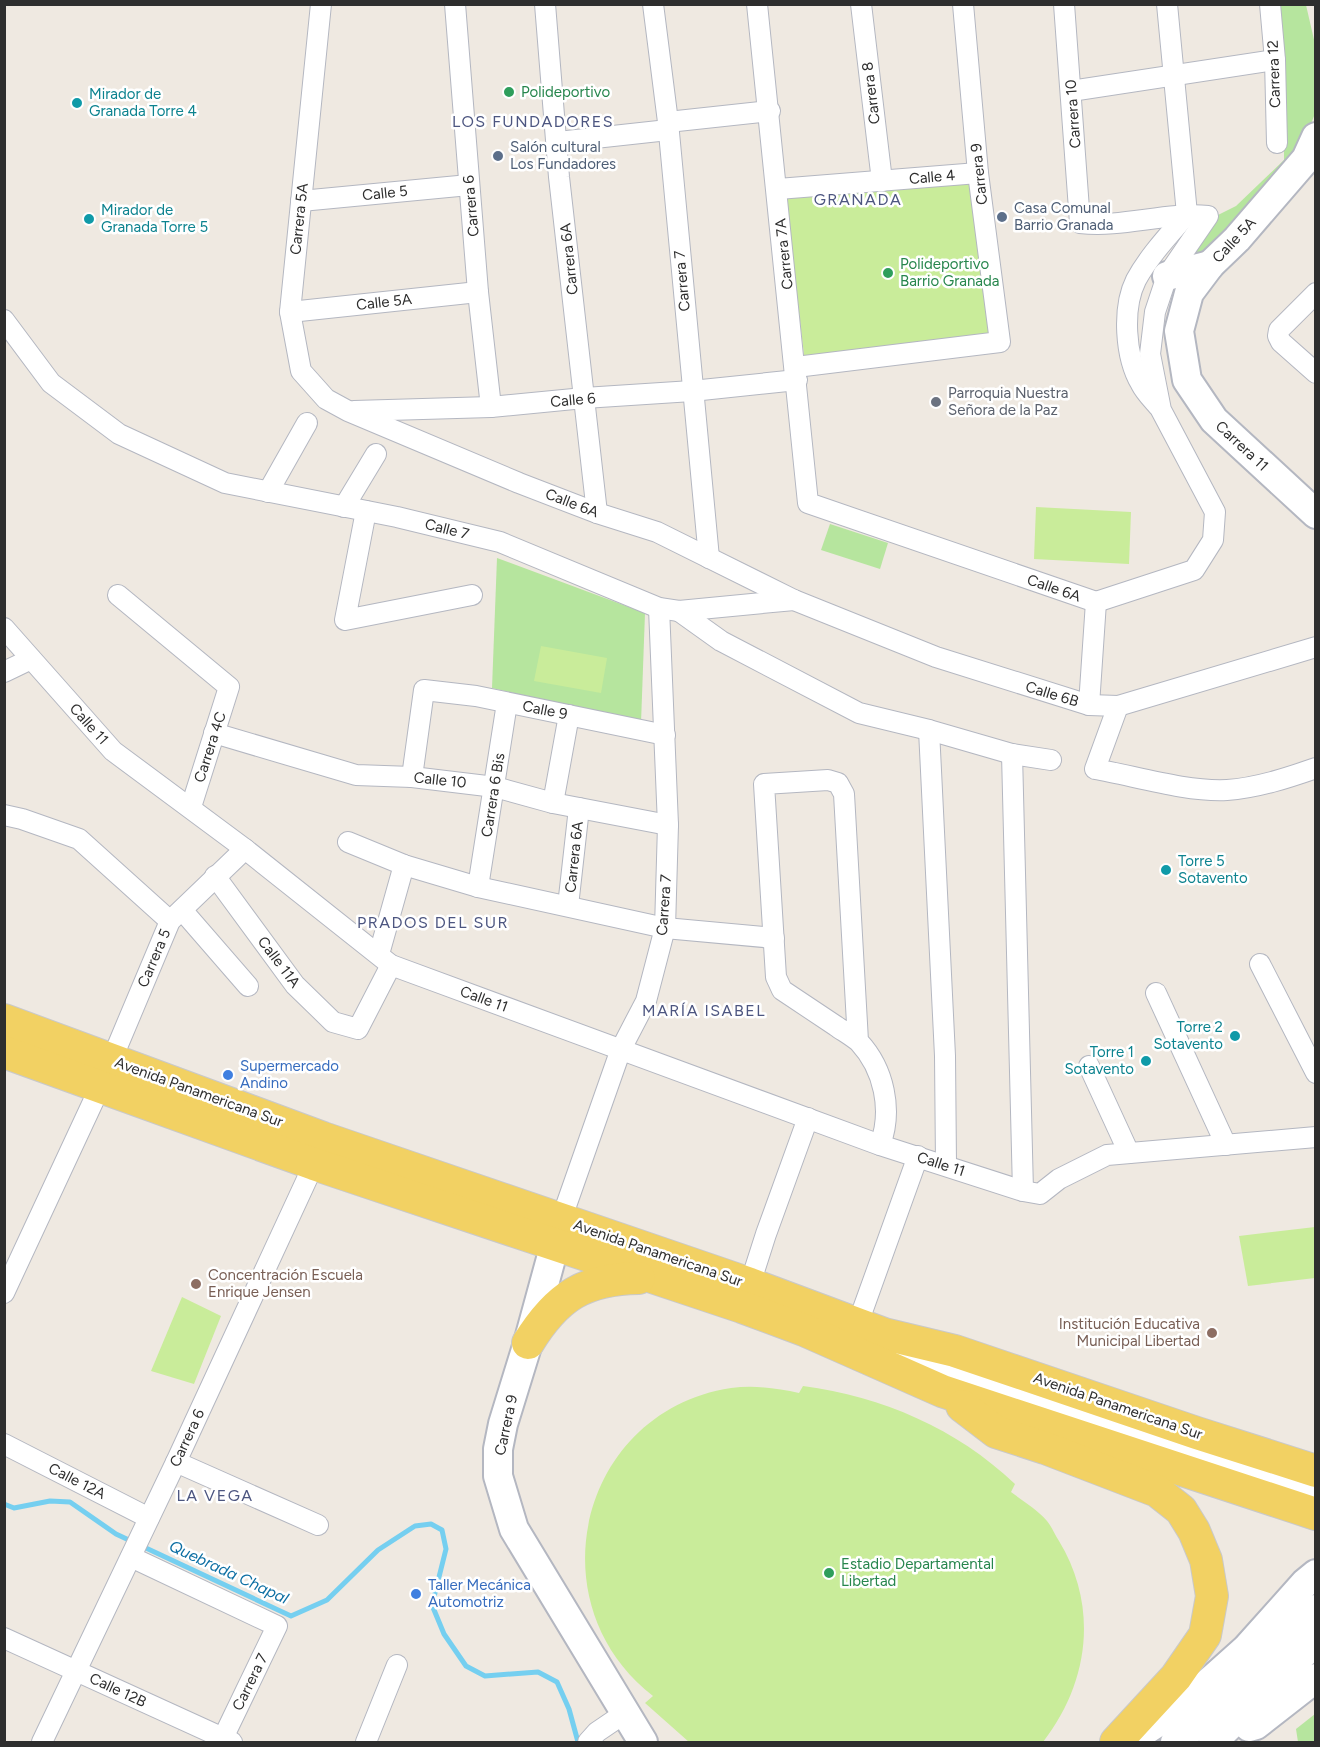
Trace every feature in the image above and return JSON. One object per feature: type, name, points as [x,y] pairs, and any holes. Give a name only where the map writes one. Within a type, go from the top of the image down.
[{"type":"main road","name":"Calle 5A","points":[[1179,332],[1189,293],[1210,265],[1236,239],[1311,148]]},
{"type":"main road","points":[[1167,276],[1210,265]]},
{"type":"main road","name":"Carrera 11","points":[[1179,332],[1186,380],[1214,420],[1316,514]]},
{"type":"main road","name":"Avenida Panamericana Sur","points":[[4,1020],[106,1073],[314,1164],[750,1284],[871,1329],[955,1352],[1316,1471]]},
{"type":"main road","name":"Avenida Panamericana Sur","points":[[4,1052],[106,1073],[323,1138],[557,1232],[666,1282],[804,1330],[942,1391]]},
{"type":"main road","name":"Carrera 9","points":[[557,1232],[528,1343],[503,1424],[498,1449],[498,1476],[514,1529],[643,1743]]},
{"type":"main road","points":[[528,1343],[542,1319],[562,1300],[585,1286],[611,1279],[639,1278],[666,1282]]},
{"type":"main road","points":[[871,1329],[968,1378],[1316,1497]]},
{"type":"main road","points":[[942,1391],[1316,1514]]},
{"type":"main road","points":[[942,1391],[996,1432],[1045,1448],[1157,1491],[1181,1510],[1194,1531],[1206,1560],[1212,1596],[1204,1635],[1176,1677],[1116,1743]]},
{"type":"main road","points":[[1128,1743],[1181,1707],[1246,1649],[1305,1583],[1316,1574]]},
{"type":"main road","points":[[1175,1743],[1228,1699],[1316,1609]]},
{"type":"main road","points":[[1217,1739],[1316,1641]]},
{"type":"main road","points":[[1217,1739],[1255,1734],[1316,1678]]},
{"type":"main road","points":[[1255,1734],[1269,1689]]},
{"type":"street","name":"Carrera 5A","points":[[321,4],[290,312],[301,371],[326,399],[348,411]]},
{"type":"street","name":"Carrera 6","points":[[455,4],[478,292],[491,407]]},
{"type":"street","name":"Carrera 6A","points":[[545,4],[558,142],[559,177],[597,513]]},
{"type":"street","name":"Carrera 7","points":[[653,4],[668,126],[708,558]]},
{"type":"street","name":"Carrera 7A","points":[[757,4],[778,189],[808,503]]},
{"type":"street","name":"Carrera 8","points":[[861,4],[882,181]]},
{"type":"street","name":"Carrera 9","points":[[963,4],[978,173],[1000,342]]},
{"type":"street","name":"Carrera 10","points":[[1064,4],[1080,223],[1102,225],[1187,214]]},
{"type":"street","points":[[1089,705],[1096,602],[1194,570],[1213,540],[1215,512],[1161,410],[1140,384],[1132,361],[1126,320],[1135,282],[1156,251],[1187,214],[1167,4]]},
{"type":"street","name":"Carrera 12","points":[[1270,4],[1275,60],[1276,143]]},
{"type":"street","points":[[1071,91],[1275,60]]},
{"type":"street","points":[[558,142],[770,111]]},
{"type":"street","name":"Calle 4","points":[[778,189],[978,173]]},
{"type":"street","name":"Calle 5","points":[[301,201],[470,184]]},
{"type":"street","points":[[1161,410],[1150,354],[1155,312],[1167,276],[1208,216],[1187,214]]},
{"type":"street","name":"Calle 5A","points":[[290,312],[478,292]]},
{"type":"street","points":[[1316,293],[1279,330],[1278,336],[1281,342],[1316,373]]},
{"type":"street","name":"Calle 7","points":[[4,320],[51,383],[119,434],[225,483],[366,511],[500,542],[669,609],[722,641],[860,713],[1012,754],[1051,760]]},
{"type":"street","name":"Calle 6","points":[[348,411],[491,407],[692,391],[1000,342]]},
{"type":"street","name":"Calle 6A","points":[[348,411],[519,483],[597,513],[657,532],[794,600]]},
{"type":"street","points":[[268,492],[307,423]]},
{"type":"street","points":[[344,507],[376,454]]},
{"type":"street","name":"Calle 6A","points":[[808,503],[1096,602]]},
{"type":"street","points":[[366,511],[345,620],[472,595]]},
{"type":"street","name":"Carrera 4C","points":[[118,595],[229,687],[191,807]]},
{"type":"street","points":[[669,609],[794,600]]},
{"type":"street","name":"Calle 6B","points":[[794,600],[936,657],[1089,705],[1118,706],[1316,647]]},
{"type":"street","name":"Carrera 7","points":[[557,1232],[621,1049],[646,1001],[665,928],[668,825],[665,735],[669,609]]},
{"type":"street","name":"Calle 11","points":[[4,628],[113,751],[191,807],[385,960],[880,1145],[1023,1191],[1040,1194],[1059,1179],[1107,1155],[1316,1137]]},
{"type":"street","points":[[4,672],[31,659]]},
{"type":"street","name":"Calle 9","points":[[412,777],[424,690],[476,696],[665,735]]},
{"type":"street","name":"Carrera 6 Bis","points":[[478,887],[507,703]]},
{"type":"street","points":[[1118,706],[1095,769],[1189,787],[1226,790],[1263,784],[1316,768]]},
{"type":"street","points":[[554,802],[569,715]]},
{"type":"street","points":[[929,730],[945,1044],[946,1165]]},
{"type":"street","name":"Calle 10","points":[[214,733],[356,775],[412,777],[495,786],[579,808],[668,825]]},
{"type":"street","points":[[1012,754],[1023,1191]]},
{"type":"street","points":[[858,1041],[844,794],[838,783],[828,780],[764,784],[776,977],[782,990],[858,1041],[872,1059],[884,1087],[887,1106],[880,1145]]},
{"type":"street","name":"Carrera 6A","points":[[568,906],[579,808]]},
{"type":"street","points":[[4,815],[79,839],[176,916],[248,986]]},
{"type":"street","points":[[348,842],[404,865],[478,887],[665,928],[774,938]]},
{"type":"street","name":"Carrera 5","points":[[4,1293],[176,916],[245,849]]},
{"type":"street","points":[[385,960],[404,865]]},
{"type":"street","name":"Calle 11A","points":[[215,876],[295,985],[333,1022],[358,1029],[385,960]]},
{"type":"street","points":[[1260,964],[1316,1072]]},
{"type":"street","points":[[1156,993],[1226,1145]]},
{"type":"street","points":[[1089,1066],[1129,1153]]},
{"type":"street","points":[[750,1284],[808,1118]]},
{"type":"street","points":[[871,1329],[918,1156]]},
{"type":"street","name":"Carrera 6","points":[[42,1743],[176,1462],[314,1164]]},
{"type":"street","name":"Calle 12A","points":[[4,1444],[146,1524]]},
{"type":"street","points":[[176,1462],[318,1525]]},
{"type":"street","name":"Carrera 7","points":[[133,1553],[277,1626],[228,1740]]},
{"type":"street","name":"Calle 12B","points":[[4,1638],[228,1740]]},
{"type":"street","points":[[366,1743],[397,1665]]},
{"type":"street","points":[[592,1737],[625,1713]]},
{"type":"green space","points":[[1277,5],[1306,5],[1315,44],[1316,111],[1300,152],[1206,260],[1173,270],[1212,218],[1236,206],[1284,160],[1284,83]]},
{"type":"green space","name":"Polideportivo Barrio Granada","points":[[969,182],[993,350],[806,371],[785,196]]},
{"type":"green space","points":[[1036,507],[1131,512],[1129,564],[1034,559]]},
{"type":"green space","points":[[830,524],[888,543],[880,569],[821,550]]},
{"type":"green space","points":[[497,558],[645,613],[641,723],[492,688]]},
{"type":"green space","points":[[541,646],[607,658],[601,693],[534,681]]},
{"type":"green space","points":[[1315,1227],[1315,1278],[1248,1286],[1239,1236]]},
{"type":"green space","points":[[182,1297],[221,1316],[194,1384],[151,1371]]},
{"type":"green space","name":"Estadio Departamental Libertad","points":[[803,1386],[862,1398],[890,1407],[943,1431],[992,1464],[1015,1484],[1011,1492],[1035,1509],[1049,1523],[1072,1566],[1080,1592],[1084,1618],[1079,1670],[1071,1695],[1059,1719],[1043,1742],[689,1742],[645,1703],[653,1696],[616,1657],[593,1612],[585,1564],[590,1516],[608,1471],[638,1433],[679,1404],[731,1388],[765,1388],[799,1393]]},
{"type":"green space","points":[[1315,1714],[1315,1742],[1298,1742],[1296,1729]]},
{"type":"waterway","name":"Quebrada Chapal","points":[[4,1504],[14,1508],[50,1501],[70,1502],[116,1534],[291,1616],[327,1600],[378,1550],[415,1526],[431,1524],[442,1530],[446,1549],[432,1605],[444,1634],[466,1666],[485,1676],[538,1672],[557,1682],[569,1709],[578,1742]]},
{"type":"place","name":"Polideportivo","points":[[509,92]]},
{"type":"place","name":"Mirador de Granada Torre 4","points":[[77,103]]},
{"type":"place","name":"Salón cultural Los Fundadores","points":[[498,156]]},
{"type":"place","name":"Casa Comunal Barrio Granada","points":[[1002,217]]},
{"type":"place","name":"Mirador de Granada Torre 5","points":[[89,219]]},
{"type":"place","name":"Polideportivo Barrio Granada","points":[[888,273]]},
{"type":"place","name":"Parroquia Nuestra Señora de la Paz","points":[[936,402]]},
{"type":"place","name":"Torre 5 Sotavento","points":[[1166,870]]},
{"type":"place","name":"Torre 2 Sotavento","points":[[1235,1036]]},
{"type":"place","name":"Torre 1 Sotavento","points":[[1146,1061]]},
{"type":"place","name":"Supermercado Andino","points":[[228,1075]]},
{"type":"place","name":"Concentración Escuela Enrique Jensen","points":[[196,1284]]},
{"type":"place","name":"Institución Educativa Municipal Libertad","points":[[1212,1333]]},
{"type":"place","name":"Estadio Departamental Libertad","points":[[829,1573]]},
{"type":"place","name":"Taller Mecánica Automotriz","points":[[416,1594]]},
{"type":"district","name":"LOS FUNDADORES","points":[[533,121]]},
{"type":"district","name":"GRANADA","points":[[858,199]]},
{"type":"district","name":"PRADOS DEL SUR","points":[[433,922]]},
{"type":"district","name":"MARÍA ISABEL","points":[[704,1010]]},
{"type":"district","name":"LA VEGA","points":[[215,1495]]}]
